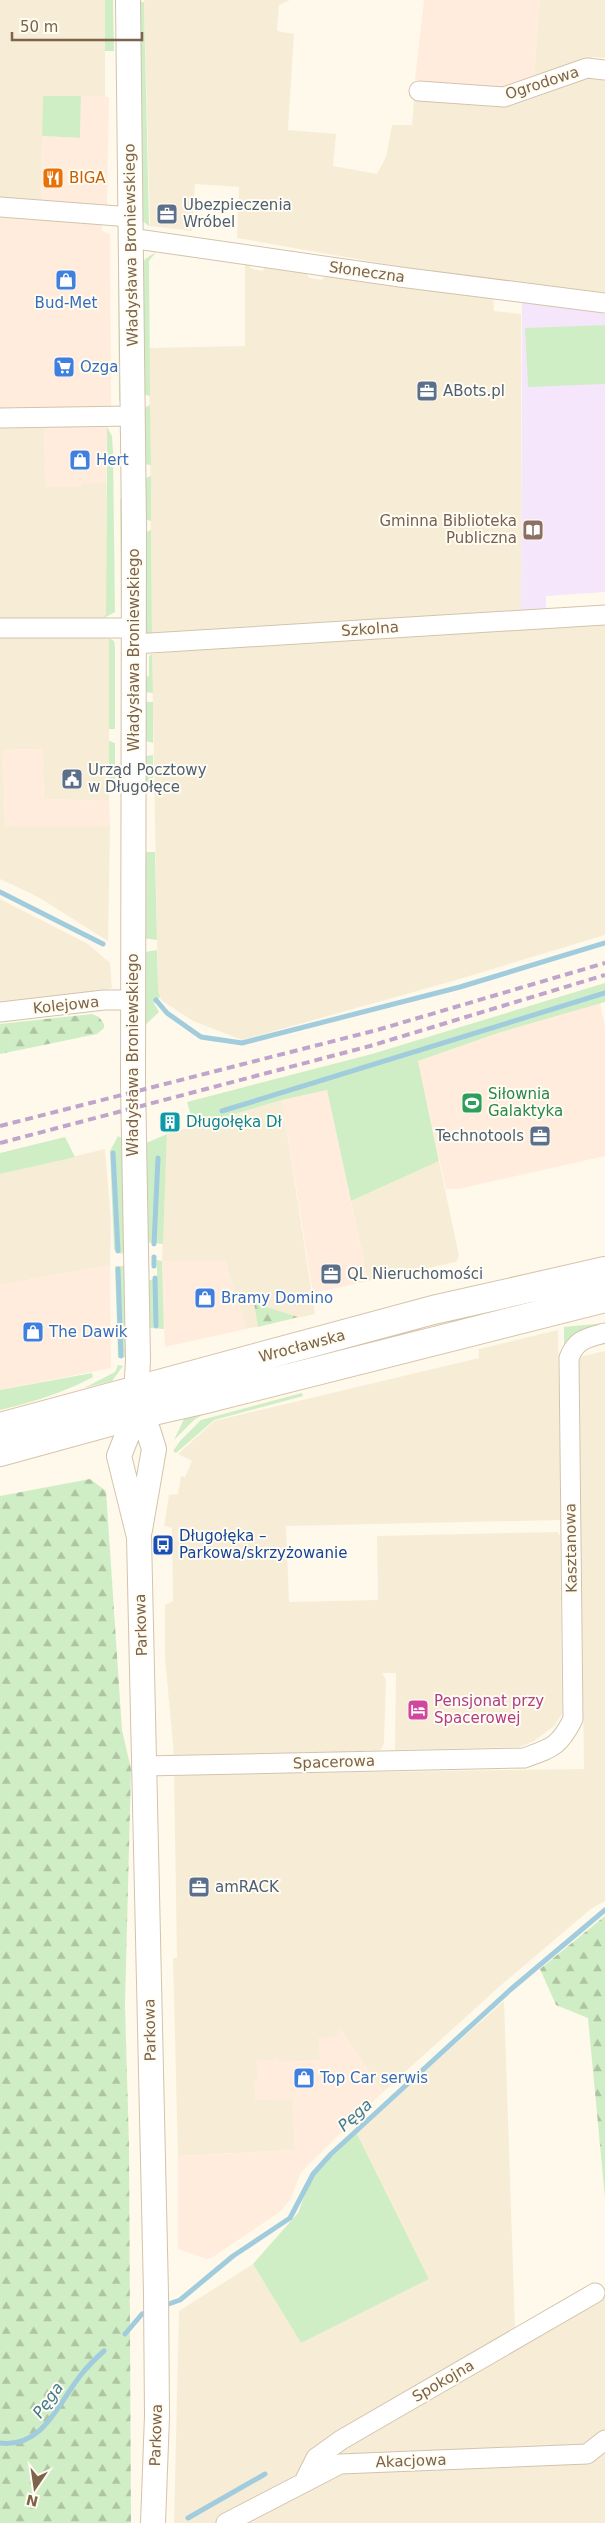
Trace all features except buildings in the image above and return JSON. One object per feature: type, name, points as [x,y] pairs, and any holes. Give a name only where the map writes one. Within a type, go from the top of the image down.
[{"type":"main road","name":"Wrocławska","points":[[0,1452],[136,1402],[434,1310],[605,1271]]},
{"type":"main road","name":"Wrocławska","points":[[0,1427],[136,1402],[210,1398],[605,1298]]},
{"type":"street","name":"Władysława Broniewskiego","points":[[128,0],[134,636],[132,1000],[138,1360],[136,1402]]},
{"type":"street","name":"Ogrodowa","points":[[419,91],[504,97],[587,68],[605,70]]},
{"type":"street","name":"Słoneczna","points":[[0,207],[130,228],[400,277],[605,303]]},
{"type":"street","points":[[0,418],[132,416]]},
{"type":"street","name":"Szkolna","points":[[0,628],[134,636],[605,614]]},
{"type":"street","name":"Kolejowa","points":[[0,1012],[104,1000],[132,1000]]},
{"type":"street","name":"Kasztanowa","points":[[524,1758],[550,1748],[564,1739],[573,1719],[570,1358],[573,1347],[580,1340],[605,1333]]},
{"type":"street","name":"Parkowa","points":[[136,1402],[119,1456],[139,1537]]},
{"type":"street","name":"Parkowa","points":[[136,1402],[154,1442],[139,1537],[156,2304],[157,2416],[153,2523]]},
{"type":"street","name":"Spacerowa","points":[[144,1766],[524,1758]]},
{"type":"street","name":"Spokojna","points":[[304,2482],[316,2458],[341,2440],[595,2293]]},
{"type":"street","name":"Akacjowa","points":[[226,2523],[340,2464],[587,2454],[605,2440]]},
{"type":"shaded area","points":[[0,0],[105,0],[105,97],[43,97],[41,201],[0,198]]},
{"type":"shaded area","points":[[144,0],[290,0],[279,5],[277,31],[294,34],[288,130],[336,134],[333,166],[377,174],[386,157],[392,125],[412,125],[414,100],[497,107],[584,80],[592,78],[605,79],[605,295],[408,268],[237,238],[239,187],[195,184],[192,231],[150,226]]},
{"type":"shaded area","points":[[424,0],[540,0],[534,76],[499,88],[415,80]]},
{"type":"shaded area","points":[[540,0],[605,0],[605,58],[593,57],[534,76]]},
{"type":"shaded area","points":[[81,96],[109,97],[107,205],[41,201],[42,136],[80,138]]},
{"type":"shaded area","points":[[0,215],[102,219],[102,231],[110,234],[111,407],[0,409]]},
{"type":"shaded area","points":[[245,264],[249,265],[252,269],[263,271],[265,266],[306,273],[309,278],[322,280],[325,275],[493,298],[494,311],[521,314],[521,613],[152,636],[149,348],[245,346]]},
{"type":"shaded area","points":[[522,302],[605,314],[605,592],[546,596],[546,610],[521,613]]},
{"type":"shaded area","points":[[0,426],[44,426],[46,487],[81,487],[81,483],[106,483],[106,614],[102,619],[0,619]]},
{"type":"shaded area","points":[[44,426],[107,427],[106,483],[82,483],[81,487],[46,487]]},
{"type":"shaded area","points":[[605,623],[605,935],[453,981],[242,1040],[193,1021],[161,1000],[158,989],[152,654],[216,646],[219,649],[225,648],[227,645]]},
{"type":"shaded area","points":[[0,638],[109,638],[109,801],[44,799],[42,749],[3,750],[5,826],[110,826],[108,941],[38,897],[0,879]]},
{"type":"shaded area","points":[[42,749],[44,799],[109,801],[110,826],[5,826],[3,750]]},
{"type":"shaded area","points":[[0,899],[88,944],[110,963],[112,988],[81,997],[0,1005]]},
{"type":"shaded area","points":[[600,1003],[605,1027],[605,1156],[458,1189],[446,1189],[418,1061],[501,1032]]},
{"type":"shaded area","points":[[327,1090],[368,1281],[313,1293],[282,1100]]},
{"type":"shaded area","points":[[282,1100],[315,1314],[246,1329],[225,1261],[162,1261],[167,1134]]},
{"type":"shaded area","points":[[105,1149],[111,1220],[110,1265],[0,1285],[0,1174]]},
{"type":"shaded area","points":[[439,1161],[459,1256],[456,1262],[368,1281],[351,1201]]},
{"type":"shaded area","points":[[162,1261],[225,1261],[246,1329],[165,1347]]},
{"type":"shaded area","points":[[110,1265],[111,1368],[0,1390],[0,1285]]},
{"type":"shaded area","points":[[558,1330],[561,1520],[286,1526],[289,1602],[378,1600],[377,1536],[557,1532],[560,1535],[562,1714],[554,1726],[534,1741],[520,1747],[395,1750],[396,1673],[382,1673],[386,1680],[384,1743],[381,1750],[304,1754],[174,1755],[165,1658],[165,1605],[173,1601],[172,1528],[164,1526],[169,1495],[178,1494],[181,1476],[185,1477],[192,1461],[178,1454],[214,1421],[479,1358],[479,1349]]},
{"type":"shaded area","points":[[605,1351],[605,1901],[592,1908],[500,1986],[383,2092],[341,2030],[320,2060],[278,2063],[256,2061],[293,2099],[295,2150],[178,2156],[173,1958],[177,1958],[174,1775],[584,1769],[579,1357]]},
{"type":"shaded area","points":[[504,2001],[515,2328],[569,2317],[605,2297],[605,2523],[174,2523],[179,2311],[253,2264],[301,2343],[429,2279],[356,2132]]},
{"type":"shaded area","points":[[341,2030],[383,2092],[301,2172],[290,2200],[281,2211],[213,2257],[207,2259],[178,2249],[178,2156],[295,2150],[293,2099],[255,2100],[254,2082],[258,2080],[256,2061],[278,2059],[279,2063],[320,2060],[318,2038],[333,2038]]},
{"type":"green space","points":[[105,0],[113,0],[114,51],[105,51]]},
{"type":"green space","points":[[139,2],[144,2],[149,226],[140,219]]},
{"type":"green space","points":[[43,96],[81,96],[80,138],[42,136]]},
{"type":"green space","points":[[156,252],[149,261],[150,396],[143,394],[141,269],[145,259]]},
{"type":"green space","points":[[120,269],[123,397],[119,402],[118,277]]},
{"type":"green space","points":[[605,325],[605,384],[528,387],[525,328]]},
{"type":"green space","points":[[150,405],[151,465],[143,464],[144,408]]},
{"type":"green space","points":[[107,427],[112,436],[113,452],[115,612],[102,619],[106,614]]},
{"type":"green space","points":[[151,476],[151,521],[147,520],[143,515],[143,479]]},
{"type":"green space","points":[[120,498],[125,503],[123,614],[121,614]]},
{"type":"green space","points":[[151,530],[152,636],[145,632],[144,533]]},
{"type":"green space","points":[[109,638],[114,641],[115,647],[115,729],[109,729]]},
{"type":"green space","points":[[152,654],[153,693],[145,692],[145,677],[149,676],[149,656]]},
{"type":"green space","points":[[146,702],[153,702],[153,743],[146,741]]},
{"type":"green space","points":[[109,741],[115,743],[115,777],[113,782],[109,782]]},
{"type":"green space","points":[[153,755],[153,789],[146,789],[146,756]]},
{"type":"green space","points":[[143,852],[155,852],[157,940],[143,938]]},
{"type":"green space","points":[[157,950],[160,997],[154,1003],[159,1012],[143,1027],[145,952]]},
{"type":"green space","points":[[605,983],[605,1002],[501,1032],[418,1061],[439,1161],[351,1201],[327,1090],[282,1100],[194,1126],[187,1102],[372,1054]]},
{"type":"green space","points":[[92,1014],[99,1017],[104,1024],[104,1028],[97,1034],[0,1054],[0,1024]]},
{"type":"green space","points":[[167,1134],[163,1244],[144,1242],[144,1144]]},
{"type":"green space","points":[[118,1136],[124,1139],[124,1252],[121,1254],[114,1250],[110,1151]]},
{"type":"green space","points":[[65,1137],[75,1157],[0,1174],[0,1153]]},
{"type":"green space","points":[[157,1260],[162,1261],[164,1329],[150,1328],[147,1322],[144,1282],[157,1278]]},
{"type":"green space","points":[[115,1266],[125,1266],[126,1357],[118,1358]]},
{"type":"green space","points":[[254,1303],[298,1317],[258,1327]]},
{"type":"green space","points":[[605,1323],[605,1325],[564,1357],[564,1327]]},
{"type":"green space","points":[[118,1365],[123,1366],[112,1381],[84,1388],[115,1372]]},
{"type":"green space","points":[[92,1373],[93,1377],[82,1383],[36,1400],[0,1410],[0,1390]]},
{"type":"green space","points":[[302,1393],[303,1396],[214,1420],[176,1453],[173,1451],[180,1441],[201,1420]]},
{"type":"green space","points":[[207,1412],[194,1420],[174,1440],[184,1419]]},
{"type":"green space","points":[[90,1479],[106,1491],[122,1730],[131,1769],[125,2005],[129,2146],[131,2523],[0,2523],[0,1496]]},
{"type":"green space","points":[[605,1916],[605,2198],[588,2018],[556,2005],[540,1969]]},
{"type":"green space","points":[[356,2132],[429,2279],[301,2343],[253,2264],[298,2213],[311,2178]]},
{"type":"waterway","points":[[0,892],[103,944]]},
{"type":"waterway","points":[[156,1000],[167,1013],[201,1037],[242,1043],[460,987],[605,943]]},
{"type":"waterway","points":[[222,1111],[605,993]]},
{"type":"waterway","points":[[113,1153],[118,1251]]},
{"type":"waterway","points":[[154,1244],[158,1158]]},
{"type":"waterway","points":[[154,1257],[154,1266]]},
{"type":"waterway","points":[[118,1269],[121,1356]]},
{"type":"waterway","points":[[155,1278],[156,1326]]},
{"type":"waterway","name":"Pęga","points":[[163,2306],[180,2300],[233,2256],[290,2218],[313,2174],[331,2154],[510,1990],[605,1910]]},
{"type":"waterway","name":"Pęga","points":[[125,2334],[142,2314],[150,2311]]},
{"type":"waterway","name":"Pęga","points":[[0,2443],[15,2443],[28,2439],[38,2431],[48,2422],[83,2373],[104,2351]]},
{"type":"waterway","points":[[188,2518],[265,2474]]},
{"type":"railway","points":[[0,1126],[377,1030],[605,963]]},
{"type":"railway","points":[[0,1143],[370,1046],[605,975]]},
{"type":"place","name":"BIGA","points":[[53,178]]},
{"type":"place","name":"Ubezpieczenia Wróbel","points":[[167,214]]},
{"type":"place","name":"Bud-Met","points":[[66,280]]},
{"type":"place","name":"Ozga","points":[[64,367]]},
{"type":"place","name":"ABots.pl","points":[[427,391]]},
{"type":"place","name":"Hert","points":[[80,460]]},
{"type":"place","name":"Gminna Biblioteka Publiczna","points":[[533,530]]},
{"type":"place","name":"Urząd Pocztowy w Długołęce","points":[[72,779]]},
{"type":"place","name":"Siłownia Galaktyka","points":[[472,1103]]},
{"type":"place","name":"Długołęka Dł","points":[[170,1122]]},
{"type":"place","name":"Technotools","points":[[540,1136]]},
{"type":"place","name":"QL Nieruchomości","points":[[331,1274]]},
{"type":"place","name":"Bramy Domino","points":[[205,1298]]},
{"type":"place","name":"The Dawik","points":[[33,1332]]},
{"type":"place","name":"Długołęka – Parkowa/skrzyżowanie","points":[[163,1545]]},
{"type":"place","name":"Pensjonat przy Spacerowej","points":[[418,1710]]},
{"type":"place","name":"amRACK","points":[[199,1887]]},
{"type":"place","name":"Top Car serwis","points":[[304,2078]]}]
